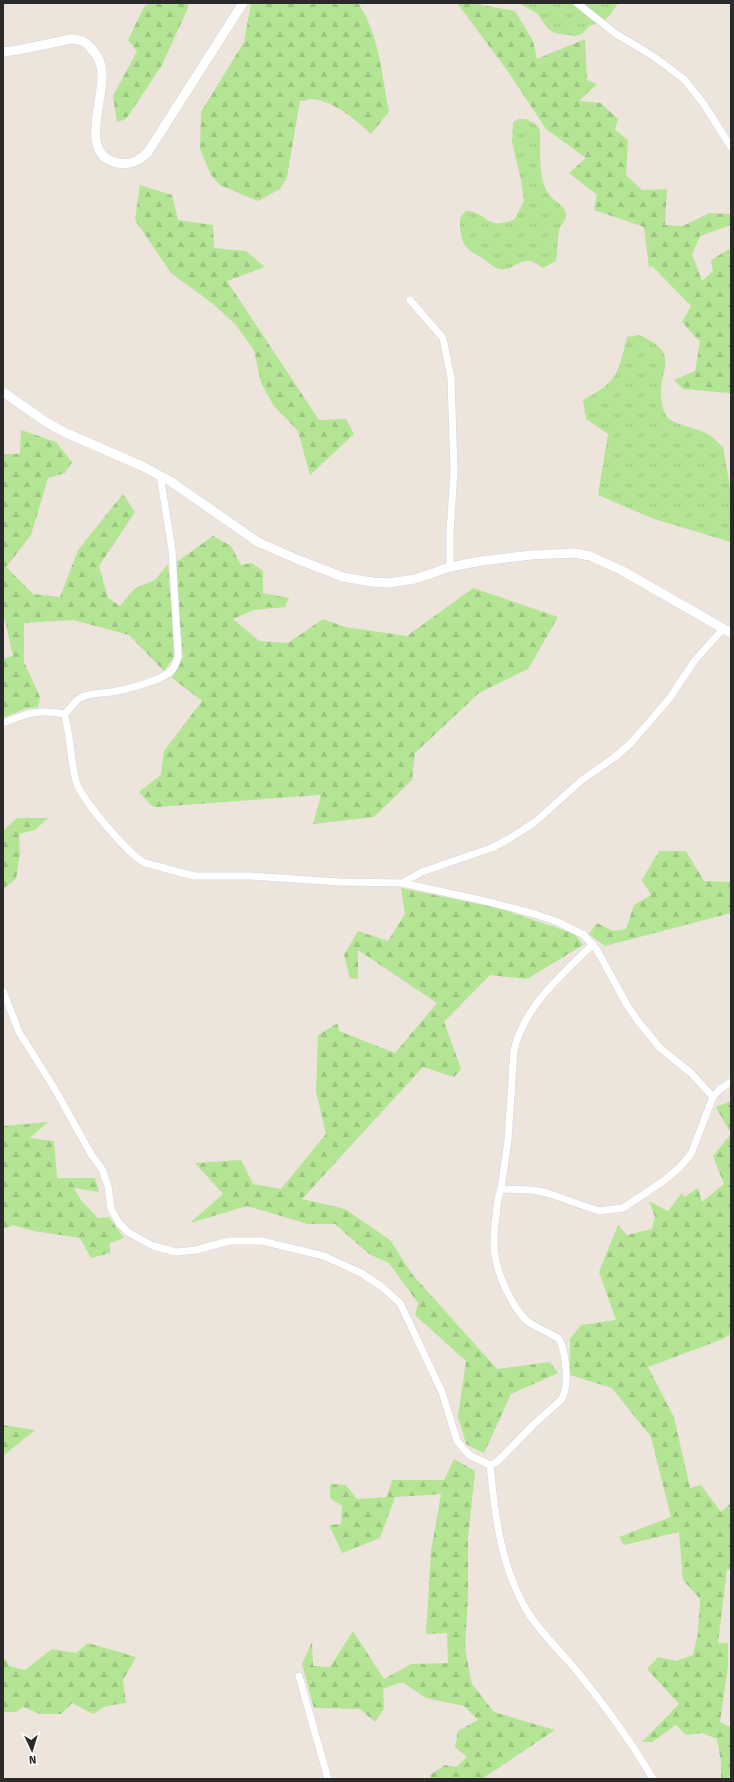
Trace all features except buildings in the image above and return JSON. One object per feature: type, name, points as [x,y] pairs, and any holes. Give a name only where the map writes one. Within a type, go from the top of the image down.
[{"type":"street","points":[[3,52],[71,39],[80,39],[86,43],[100,62],[102,75],[96,124],[98,150],[105,158],[117,163],[130,164],[140,160],[148,152],[243,3]]},
{"type":"street","points":[[577,3],[616,34],[653,56],[684,79],[703,103],[731,147]]},
{"type":"street","points":[[410,300],[443,338],[451,378],[454,471],[450,533],[450,568]]},
{"type":"street","points":[[3,392],[46,422],[64,432],[160,475],[258,542],[343,577],[388,583],[415,579],[450,568],[481,561],[563,553],[590,556],[621,570],[727,631],[695,660],[669,699],[631,743],[615,757],[582,780],[535,822],[507,840],[422,872],[402,884]]},
{"type":"street","points":[[64,714],[76,701],[84,696],[143,684],[163,676],[171,671],[176,664],[178,656],[172,550],[160,475]]},
{"type":"street","points":[[3,723],[29,713],[44,711],[64,714]]},
{"type":"street","points":[[64,714],[74,773],[81,793],[126,848],[138,859],[145,863],[194,876],[250,876],[339,882],[402,884],[485,901],[535,914],[575,930],[584,935],[593,944],[627,1005],[660,1048],[691,1073],[713,1097]]},
{"type":"street","points":[[3,991],[19,1032],[56,1091],[91,1154],[102,1169],[108,1186],[111,1209],[119,1223],[128,1232],[153,1246],[176,1252],[196,1250],[238,1240],[262,1241],[324,1256],[366,1276],[382,1287],[400,1303],[442,1392],[454,1432],[462,1448],[469,1455],[490,1465],[497,1462],[534,1424],[556,1406],[564,1396],[566,1383],[562,1344],[559,1339],[528,1322],[522,1316],[504,1286],[495,1256],[494,1238],[498,1196],[501,1189],[508,1140],[513,1058],[517,1036],[533,1007],[550,987],[593,944]]},
{"type":"street","points":[[501,1189],[532,1190],[547,1193],[599,1211],[623,1208],[680,1168],[691,1154],[713,1097],[720,1089],[731,1082]]},
{"type":"street","points":[[706,1088],[720,1089]]},
{"type":"street","points":[[490,1465],[503,1551],[511,1577],[523,1603],[536,1623],[581,1677],[641,1759],[653,1779]]},
{"type":"street","points":[[299,1676],[328,1779]]},
{"type":"green space","points":[[151,3],[188,3],[188,8],[162,65],[126,119],[117,122],[113,96],[137,51],[128,40],[144,7]]},
{"type":"green space","points":[[251,3],[358,3],[371,28],[379,56],[389,112],[371,134],[352,117],[328,103],[312,99],[300,101],[287,177],[280,189],[258,201],[220,185],[211,175],[200,149],[201,112],[244,42]]},
{"type":"green space","points":[[457,3],[471,3],[515,11],[533,41],[537,59],[585,39],[587,80],[597,84],[579,101],[601,103],[618,119],[615,130],[628,140],[626,175],[642,190],[667,189],[665,225],[683,226],[709,213],[729,214],[731,211],[731,225],[700,236],[692,254],[702,281],[713,271],[711,260],[731,248],[731,394],[683,389],[674,380],[695,371],[700,342],[682,322],[691,306],[652,266],[649,268],[644,227],[594,210],[597,195],[569,173],[586,158],[546,129],[507,70]]},
{"type":"green space","points":[[518,3],[618,3],[604,21],[595,25],[590,25],[582,34],[575,36],[555,33],[548,29],[537,13]]},
{"type":"green space","points":[[519,119],[526,119],[538,126],[540,132],[540,166],[543,182],[550,196],[564,208],[566,216],[559,231],[556,261],[543,268],[533,262],[527,261],[508,269],[500,269],[494,267],[466,247],[462,240],[460,221],[466,211],[479,214],[492,222],[498,223],[515,219],[524,201],[521,180],[512,142],[513,122]]},
{"type":"green space","points":[[140,185],[172,195],[178,220],[213,225],[214,248],[246,251],[265,267],[227,281],[319,420],[346,419],[354,434],[310,475],[298,431],[274,406],[261,383],[254,350],[235,324],[213,304],[171,273],[135,220]]},
{"type":"green space","points":[[639,335],[653,343],[661,350],[665,357],[666,364],[661,391],[664,412],[667,417],[679,424],[707,433],[723,447],[731,493],[731,542],[654,519],[598,495],[608,434],[586,419],[583,400],[595,394],[610,382],[618,368],[627,337]]},
{"type":"green space","points":[[21,430],[56,442],[72,462],[65,473],[48,478],[31,535],[6,567],[33,594],[60,597],[78,550],[123,494],[135,512],[99,566],[108,598],[120,606],[135,588],[155,580],[168,564],[175,656],[164,671],[129,635],[73,620],[24,623],[24,662],[40,697],[38,707],[24,709],[3,718],[3,658],[13,656],[5,620],[3,620],[3,454],[20,454]]},
{"type":"green space","points":[[213,536],[231,546],[241,565],[252,563],[263,571],[263,593],[289,598],[285,607],[254,610],[233,619],[259,641],[288,643],[323,619],[345,627],[407,636],[473,588],[558,617],[528,669],[479,693],[415,753],[412,780],[374,817],[313,824],[321,795],[156,807],[152,806],[139,792],[161,775],[164,751],[202,701],[172,678],[183,657],[175,563]]},
{"type":"green space","points":[[17,818],[48,818],[35,830],[19,834],[20,853],[16,879],[3,889],[3,831]]},
{"type":"green space","points":[[659,851],[686,851],[704,881],[731,882],[731,913],[605,946],[589,934],[597,923],[613,931],[626,929],[634,905],[651,895],[642,880]]},
{"type":"green space","points":[[401,888],[498,908],[575,934],[583,945],[527,979],[490,975],[444,1022],[461,1069],[454,1077],[423,1067],[302,1199],[345,1209],[390,1240],[412,1274],[497,1369],[550,1362],[558,1373],[511,1394],[484,1453],[466,1444],[458,1416],[466,1361],[415,1315],[418,1303],[389,1263],[369,1254],[335,1224],[308,1224],[247,1206],[190,1223],[223,1194],[195,1163],[241,1160],[253,1184],[281,1189],[326,1134],[316,1091],[318,1035],[338,1023],[339,1031],[395,1053],[437,1003],[358,950],[358,979],[350,978],[344,955],[358,931],[388,941],[405,914]]},
{"type":"green space","points":[[731,1101],[731,1134],[716,1107]]},
{"type":"green space","points":[[48,1122],[30,1138],[54,1141],[57,1178],[95,1178],[99,1192],[74,1188],[81,1200],[98,1218],[109,1217],[124,1238],[110,1243],[110,1253],[91,1258],[80,1238],[34,1231],[13,1225],[3,1229],[3,1126]]},
{"type":"green space","points":[[731,1134],[731,1334],[723,1339],[648,1367],[674,1417],[690,1488],[701,1485],[721,1512],[731,1503],[731,1570],[727,1569],[718,1643],[728,1643],[728,1666],[720,1722],[731,1728],[731,1774],[728,1779],[721,1779],[721,1762],[717,1739],[702,1733],[686,1735],[676,1725],[652,1742],[642,1742],[679,1704],[647,1669],[658,1657],[676,1661],[693,1655],[698,1633],[700,1599],[683,1580],[679,1532],[624,1545],[619,1537],[671,1517],[651,1437],[612,1388],[570,1375],[570,1339],[581,1325],[616,1320],[599,1272],[618,1225],[627,1235],[652,1229],[655,1217],[649,1201],[668,1211],[682,1193],[684,1197],[698,1188],[702,1202],[724,1184],[713,1156]]},
{"type":"green space","points":[[3,1425],[35,1430],[3,1456]]},
{"type":"green space","points":[[454,1459],[475,1471],[468,1538],[468,1594],[465,1649],[472,1684],[494,1712],[555,1730],[482,1779],[431,1779],[430,1775],[445,1765],[456,1767],[467,1757],[455,1747],[458,1731],[478,1720],[464,1706],[426,1698],[402,1682],[383,1689],[384,1709],[375,1722],[360,1709],[314,1708],[302,1664],[312,1642],[313,1666],[330,1667],[353,1631],[384,1679],[411,1664],[448,1663],[447,1633],[426,1634],[431,1551],[441,1494],[395,1497],[380,1538],[342,1553],[329,1525],[341,1524],[342,1506],[330,1498],[330,1484],[346,1485],[357,1499],[387,1497],[392,1480],[444,1480]]},
{"type":"green space","points":[[88,1643],[136,1657],[123,1680],[126,1703],[106,1706],[93,1714],[72,1703],[61,1714],[40,1714],[23,1707],[16,1712],[3,1712],[3,1660],[6,1659],[9,1666],[25,1670],[52,1649],[76,1653]]}]
